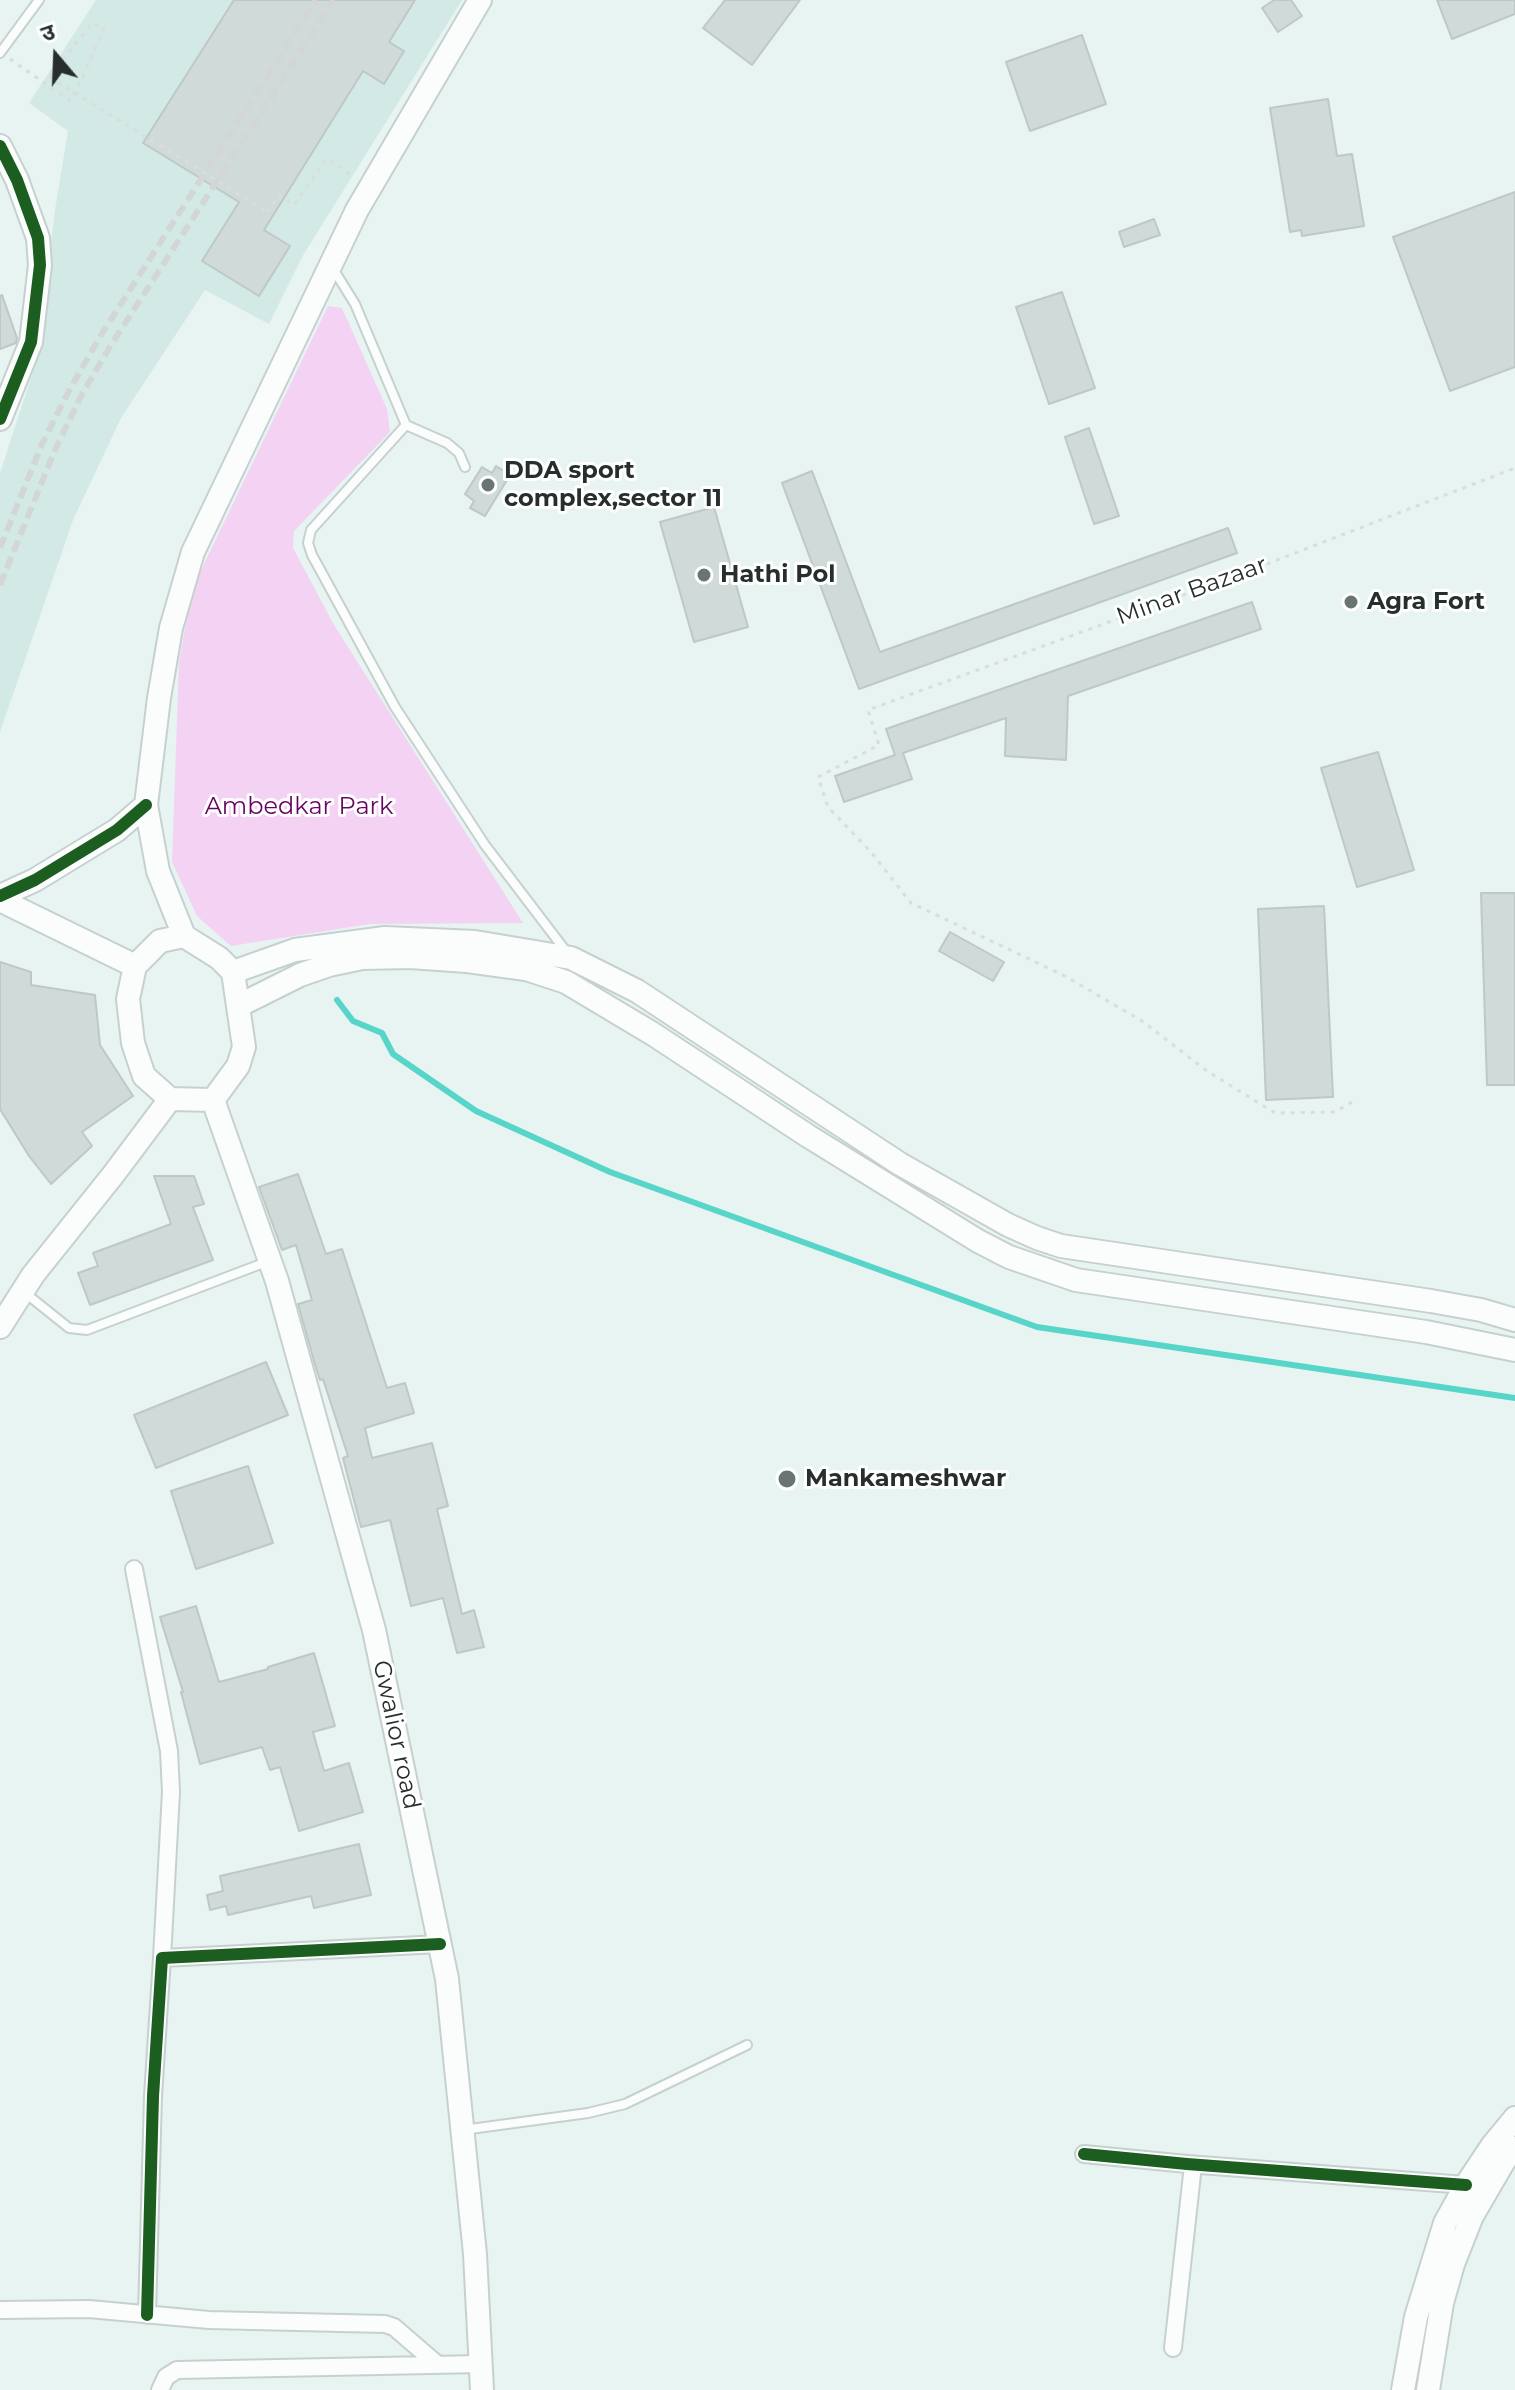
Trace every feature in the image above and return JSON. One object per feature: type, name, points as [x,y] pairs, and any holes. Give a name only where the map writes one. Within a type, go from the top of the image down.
[{"type":"main road","points":[[184,936],[160,941],[135,966],[128,999],[133,1043],[144,1076],[170,1099],[213,1100],[238,1066],[244,1047],[233,972],[219,958],[184,936],[158,871],[146,805],[171,628],[193,552],[330,264],[370,188],[480,0]]},
{"type":"main road","points":[[0,146],[17,180],[38,238],[40,265],[31,342],[0,419]]},
{"type":"main road","points":[[0,898],[117,830],[146,805]]},
{"type":"main road","points":[[0,898],[135,966]]},
{"type":"main road","points":[[233,972],[295,950],[385,938],[475,942],[571,958],[637,991],[900,1164],[1037,1238],[1061,1246],[1431,1301],[1515,1320]]},
{"type":"main road","points":[[238,1006],[300,975],[362,958],[410,957],[526,969],[566,982],[653,1034],[808,1136],[1009,1257],[1076,1280],[1426,1332],[1515,1350]]},
{"type":"main road","points":[[0,1327],[22,1290],[170,1099]]},
{"type":"main road","name":"Gwalior road","points":[[213,1100],[270,1261],[374,1630],[440,1944],[447,1979],[475,2254],[482,2390]]},
{"type":"main road","points":[[1025,1262],[1037,1238]]},
{"type":"main road","points":[[1426,1332],[1431,1301]]},
{"type":"main road","points":[[1403,2390],[1416,2317],[1445,2223],[1492,2146],[1515,2118]]},
{"type":"main road","points":[[1428,2390],[1442,2303],[1453,2264],[1472,2216],[1515,2148]]},
{"type":"street","points":[[134,1569],[169,1751],[171,1792],[153,2096],[147,2315]]},
{"type":"street","points":[[162,1958],[440,1944]]},
{"type":"street","points":[[1084,2154],[1466,2185]]},
{"type":"street","points":[[1173,2348],[1193,2165]]},
{"type":"street","points":[[0,2310],[89,2309],[209,2320],[390,2325],[438,2365]]},
{"type":"street","points":[[160,2390],[166,2377],[177,2370],[481,2364]]},
{"type":"lane","points":[[0,53],[39,0]]},
{"type":"lane","points":[[330,264],[355,304],[406,425],[447,443],[459,453],[465,467]]},
{"type":"lane","points":[[406,425],[311,530],[309,550],[395,707],[485,845],[571,958]]},
{"type":"lane","points":[[22,1290],[69,1328],[87,1330],[270,1261]]},
{"type":"lane","points":[[462,2130],[588,2113],[625,2104],[747,2045]]},
{"type":"path","points":[[0,53],[70,101],[104,28],[92,23],[49,77],[267,212],[279,195],[294,205],[327,158],[370,188]]},
{"type":"shaded area","points":[[96,0],[462,0],[302,257],[269,324],[205,290],[121,418],[73,520],[0,732],[0,473],[37,360],[68,131],[29,103]]},
{"type":"green space","name":"Ambedkar Park","points":[[328,306],[342,308],[387,409],[390,432],[294,531],[293,548],[334,625],[523,923],[369,924],[231,946],[197,916],[172,862],[179,662],[192,589]]},
{"type":"building","points":[[234,0],[415,0],[389,42],[404,51],[384,84],[363,71],[264,230],[290,246],[259,296],[202,261],[239,202],[143,143]]},
{"type":"building","points":[[725,0],[800,0],[752,65],[703,28]]},
{"type":"building","points":[[1274,0],[1291,0],[1302,16],[1278,32],[1262,8]]},
{"type":"building","points":[[1437,0],[1515,0],[1515,14],[1452,39]]},
{"type":"building","points":[[1082,35],[1106,104],[1030,131],[1006,62]]},
{"type":"building","points":[[1328,99],[1337,156],[1352,154],[1364,226],[1302,236],[1301,230],[1290,232],[1270,108]]},
{"type":"building","points":[[1515,192],[1515,367],[1450,391],[1393,237]]},
{"type":"building","points":[[1154,219],[1160,235],[1124,247],[1119,232]]},
{"type":"building","points":[[1062,292],[1095,388],[1049,404],[1016,307]]},
{"type":"building","points":[[0,296],[17,338],[16,343],[0,349]]},
{"type":"building","points":[[1089,428],[1119,516],[1094,524],[1065,437]]},
{"type":"building","name":"DDA sport complex,sector 11","points":[[496,466],[510,475],[485,516],[470,508],[474,501],[465,494],[482,467],[492,473]]},
{"type":"building","points":[[812,471],[880,652],[1228,528],[1237,553],[859,689],[782,483]]},
{"type":"building","name":"Hathi Pol","points":[[714,507],[748,627],[694,642],[660,522]]},
{"type":"building","points":[[1252,602],[1261,629],[1068,696],[1066,760],[1005,756],[1006,718],[903,753],[912,779],[844,802],[835,776],[895,755],[886,729]]},
{"type":"building","points":[[1378,752],[1414,870],[1357,887],[1321,768]]},
{"type":"building","points":[[1481,893],[1515,893],[1515,1085],[1487,1085]]},
{"type":"building","points":[[1324,906],[1333,1097],[1266,1100],[1258,909]]},
{"type":"building","points":[[950,932],[1004,962],[993,981],[939,951]]},
{"type":"building","points":[[0,962],[31,972],[31,985],[95,995],[100,1045],[133,1096],[82,1132],[92,1146],[51,1184],[29,1156],[0,1109]]},
{"type":"building","points":[[298,1174],[326,1254],[342,1249],[387,1388],[405,1383],[414,1413],[365,1428],[372,1458],[432,1443],[448,1506],[437,1509],[462,1614],[474,1610],[484,1647],[457,1653],[443,1598],[411,1606],[390,1520],[361,1527],[343,1458],[348,1456],[323,1379],[320,1380],[316,1368],[298,1304],[312,1300],[296,1245],[282,1250],[259,1187]]},
{"type":"building","points":[[154,1176],[194,1176],[204,1204],[193,1207],[213,1260],[90,1305],[78,1273],[98,1266],[93,1253],[171,1224]]},
{"type":"building","points":[[266,1362],[288,1415],[156,1468],[134,1415]]},
{"type":"building","points":[[248,1466],[273,1543],[196,1569],[171,1491]]},
{"type":"building","points":[[196,1606],[219,1682],[314,1653],[335,1726],[313,1732],[324,1771],[349,1763],[363,1812],[299,1831],[280,1767],[270,1770],[262,1747],[200,1764],[183,1692],[160,1617]]},
{"type":"building","points":[[359,1844],[371,1895],[314,1908],[311,1896],[228,1915],[226,1906],[210,1910],[207,1895],[223,1891],[220,1876]]},
{"type":"waterway","points":[[337,1000],[353,1021],[382,1033],[393,1054],[476,1111],[610,1172],[1037,1327],[1515,1398]]},
{"type":"railway","points":[[0,548],[42,444],[71,387],[101,335],[316,0]]},
{"type":"railway","points":[[0,585],[55,450],[82,394],[334,0]]},
{"type":"cycle path","points":[[0,146],[17,180],[38,238],[40,265],[31,342],[0,419]]},
{"type":"cycle path","points":[[0,896],[35,880],[117,830],[146,805]]},
{"type":"cycle path","points":[[147,2315],[153,2096],[162,1958],[440,1944]]},
{"type":"cycle path","points":[[1084,2154],[1466,2185]]},
{"type":"place","name":"DDA sport complex,sector 11","points":[[488,485]]},
{"type":"place","name":"Hathi Pol","points":[[704,575]]},
{"type":"place","name":"Agra Fort","points":[[1351,602]]},
{"type":"place","name":"Mankameshwar","points":[[787,1479]]}]
